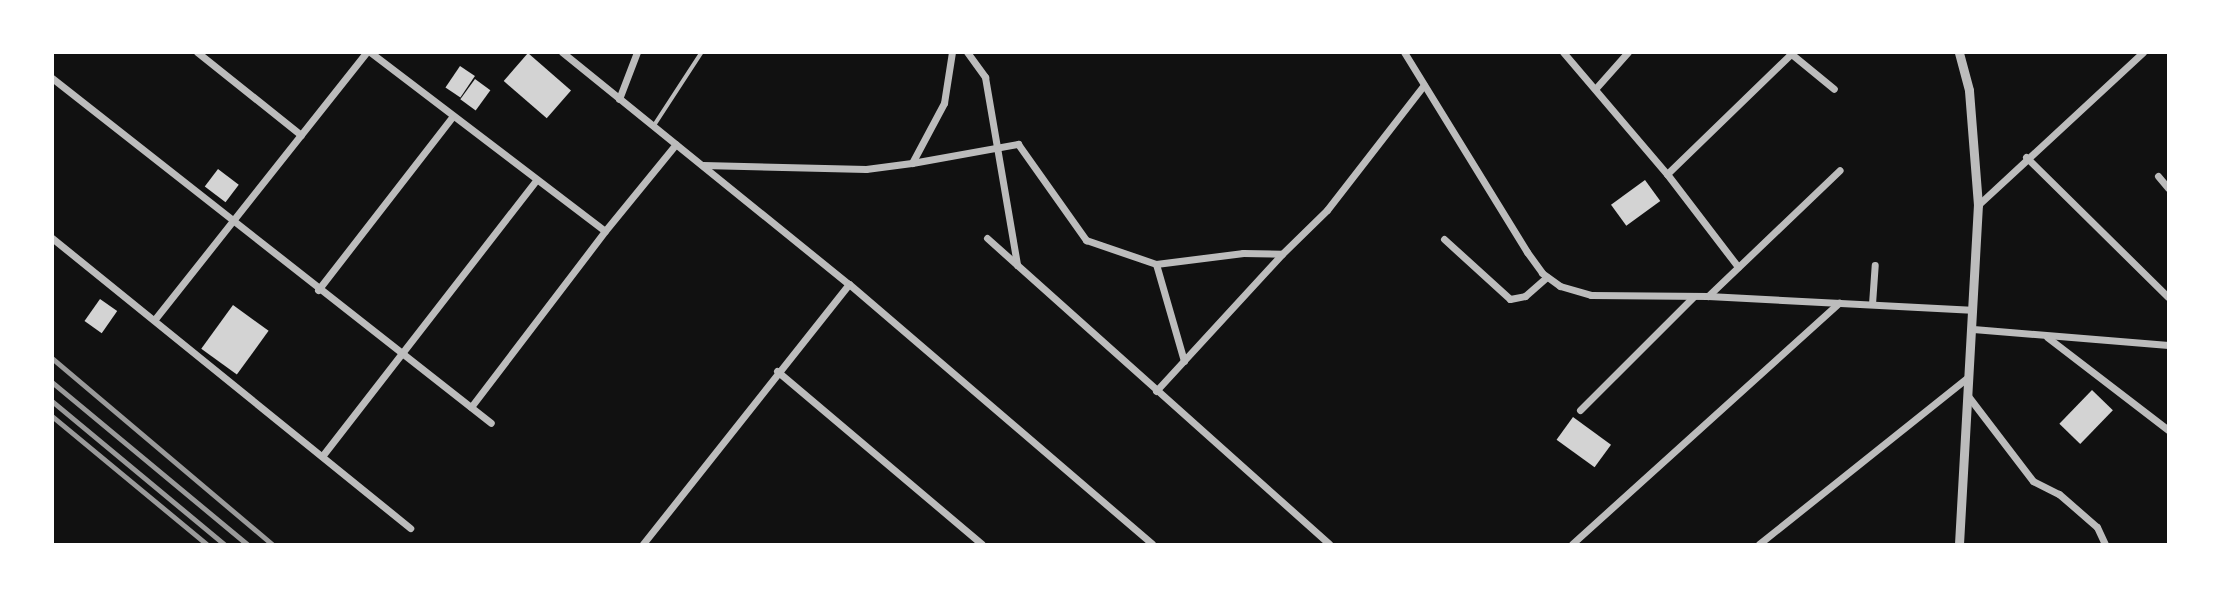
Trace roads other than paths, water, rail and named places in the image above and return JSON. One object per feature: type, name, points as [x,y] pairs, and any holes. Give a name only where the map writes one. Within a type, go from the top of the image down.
[{"type":"street","points":[[197,52],[302,135]]},
{"type":"street","points":[[155,319],[369,52],[535,182],[605,231]]},
{"type":"street","points":[[562,52],[849,284],[1141,541],[1152,544]]},
{"type":"street","points":[[619,99],[637,52]]},
{"type":"street","points":[[912,163],[944,103],[952,52]]},
{"type":"street","points":[[967,52],[985,78],[999,147],[1017,265]]},
{"type":"street","points":[[1404,52],[1547,276],[1560,286],[1591,295],[1708,296],[1971,310]]},
{"type":"street","points":[[1563,52],[1667,174],[1738,267]]},
{"type":"street","points":[[1595,88],[1629,52]]},
{"type":"street","points":[[1959,52],[1969,90],[1978,205],[1959,544]]},
{"type":"street","points":[[1978,205],[2026,157],[2143,52]]},
{"type":"street","points":[[1667,174],[1791,53],[1835,89]]},
{"type":"street","points":[[52,78],[231,223],[491,423]]},
{"type":"street","points":[[1156,391],[1282,254],[1327,210],[1424,85]]},
{"type":"street","points":[[318,290],[453,117]]},
{"type":"street","points":[[471,407],[605,231],[676,144]]},
{"type":"street","points":[[702,165],[866,169],[1018,144],[1086,240],[1156,264],[1243,253],[1282,254]]},
{"type":"street","points":[[2026,157],[2168,297]]},
{"type":"street","points":[[1708,296],[1840,170]]},
{"type":"street","points":[[2158,176],[2168,188]]},
{"type":"street","points":[[323,455],[535,182]]},
{"type":"street","points":[[52,238],[410,528]]},
{"type":"street","points":[[986,238],[1329,544]]},
{"type":"street","points":[[1444,239],[1510,299],[1525,296],[1547,276]]},
{"type":"street","points":[[1156,264],[1184,361]]},
{"type":"street","points":[[1872,304],[1875,265]]},
{"type":"street","points":[[643,544],[776,371],[849,284]]},
{"type":"street","points":[[1580,410],[1694,296]]},
{"type":"street","points":[[1572,544],[1839,303]]},
{"type":"street","points":[[1973,329],[2168,345]]},
{"type":"street","points":[[2047,337],[2168,430]]},
{"type":"street","points":[[776,371],[982,544]]},
{"type":"street","points":[[1759,544],[1968,377]]},
{"type":"street","points":[[1968,396],[2033,481],[2069,502],[2097,527],[2105,544]]},
{"type":"lane","points":[[654,126],[702,52]]},
{"type":"railway","points":[[52,358],[272,544]]},
{"type":"railway","points":[[52,382],[247,544]]},
{"type":"railway","points":[[52,401],[224,544]]},
{"type":"railway","points":[[52,416],[207,544]]}]
